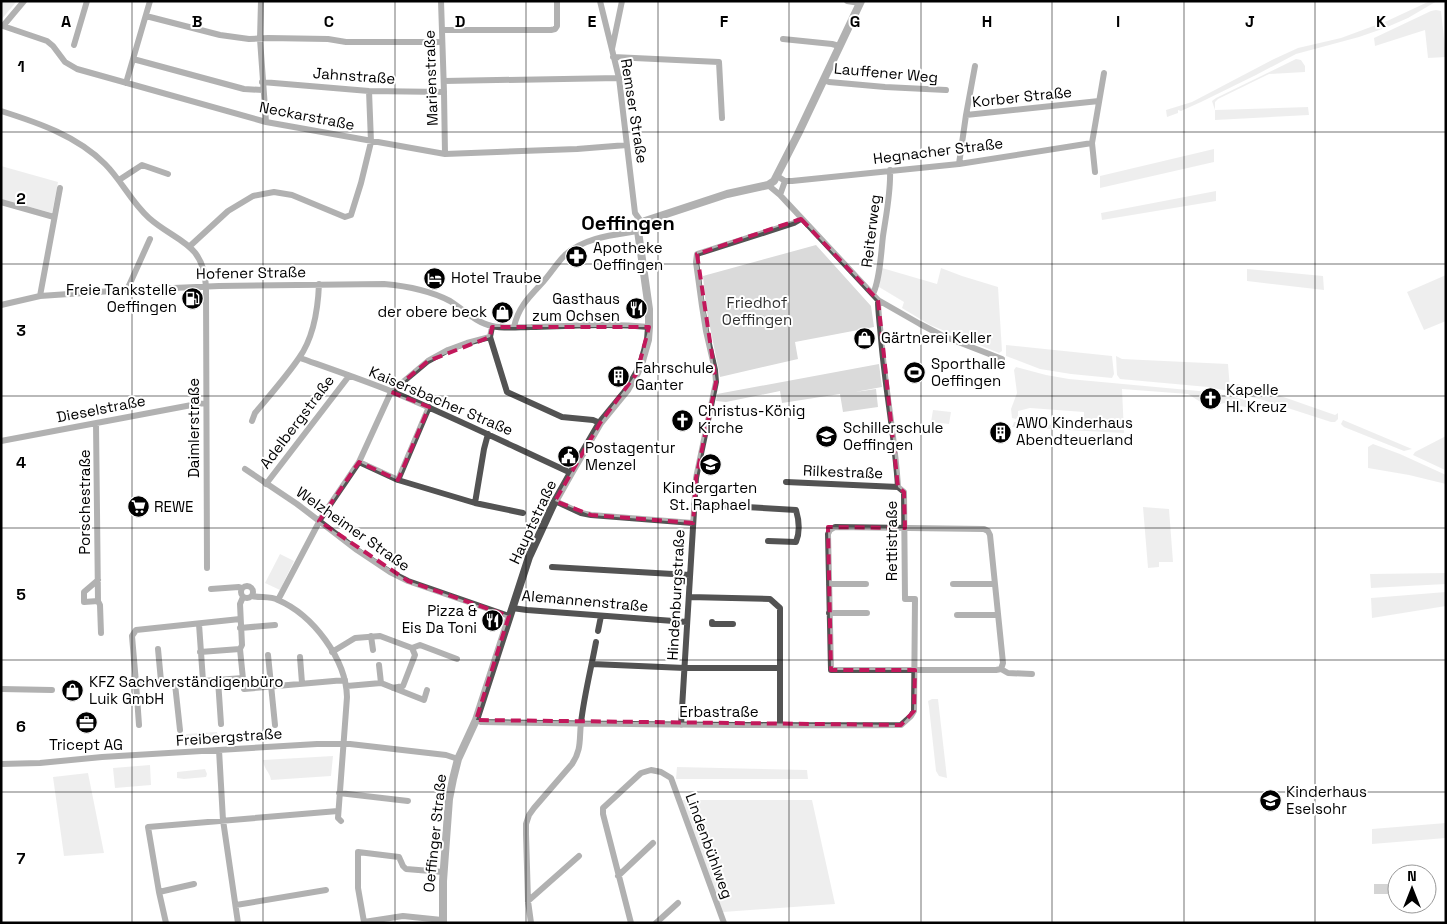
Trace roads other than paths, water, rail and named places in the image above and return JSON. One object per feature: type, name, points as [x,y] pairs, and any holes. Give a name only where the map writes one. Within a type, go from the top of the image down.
[{"type":"street","name":"Neckarstraße","points":[[24,1],[3,26],[47,41],[65,62],[77,69],[266,122],[445,154],[577,149],[627,145]]},
{"type":"street","points":[[74,45],[87,1]]},
{"type":"street","points":[[126,83],[150,1]]},
{"type":"street","points":[[261,1],[260,39],[266,122]]},
{"type":"street","name":"Marienstraße","points":[[441,1],[445,154]]},
{"type":"street","points":[[442,30],[551,30],[557,26],[557,1]]},
{"type":"street","points":[[600,1],[612,53],[719,62],[722,118]]},
{"type":"street","name":"Remser Straße","points":[[622,1],[612,53],[619,78],[635,213],[642,223]]},
{"type":"street","points":[[514,327],[522,305],[572,249],[592,239],[638,232],[642,223],[727,194],[768,185],[774,181],[860,2],[847,1]]},
{"type":"street","points":[[146,16],[220,35],[249,39],[442,42]]},
{"type":"street","points":[[783,39],[839,46]]},
{"type":"street","points":[[133,59],[244,89],[263,90]]},
{"type":"street","points":[[966,114],[975,66]]},
{"type":"street","points":[[1095,172],[1092,144],[1104,73]]},
{"type":"street","points":[[444,81],[619,78]]},
{"type":"street","name":"Lauffener Weg","points":[[824,80],[885,87],[946,90]]},
{"type":"street","name":"Jahnstraße","points":[[262,82],[369,91],[444,92]]},
{"type":"street","points":[[1,111],[56,130],[84,146],[105,164],[119,180],[130,198],[150,219],[190,246],[228,211],[253,196],[266,193],[292,194],[345,217],[349,216],[352,212],[371,142],[369,91]]},
{"type":"street","name":"Korber Straße","points":[[959,164],[966,114],[1098,101]]},
{"type":"street","name":"Hegnacher Straße","points":[[786,181],[959,164],[1092,144]]},
{"type":"street","points":[[119,180],[142,165],[168,174]]},
{"type":"street","name":"Reiterweg","points":[[872,294],[875,288],[880,258],[890,170]]},
{"type":"street","points":[[777,176],[786,181],[780,195]]},
{"type":"street","points":[[768,185],[780,195],[878,300],[943,336],[1002,359]]},
{"type":"street","points":[[40,296],[60,188]]},
{"type":"street","points":[[1,202],[54,217]]},
{"type":"street","name":"Hindenburgstraße","points":[[681,725],[696,478],[716,382],[702,306],[696,262],[697,254],[794,224],[801,219]]},
{"type":"street","name":"Hauptstraße","points":[[476,720],[536,540],[555,501],[600,423],[628,390],[645,351],[649,327],[649,309],[638,232]]},
{"type":"street","points":[[127,290],[150,239]]},
{"type":"street","name":"Daimlerstraße","points":[[190,246],[204,266],[206,287],[207,568]]},
{"type":"street","points":[[252,421],[255,413],[300,358],[314,323],[319,284]]},
{"type":"street","name":"Hofener Straße","points":[[1,305],[40,296],[127,290],[319,284],[384,284],[416,288],[430,292],[492,326]]},
{"type":"street","points":[[878,300],[883,362],[897,465],[898,487]]},
{"type":"street","points":[[600,423],[593,420],[562,417],[507,392],[490,337],[492,326],[620,325],[649,327]]},
{"type":"street","points":[[278,600],[318,523],[359,462],[391,392],[428,360],[467,342],[490,337]]},
{"type":"street","name":"Kaisersbacher Straße","points":[[300,358],[428,407],[571,473]]},
{"type":"street","name":"Adelbergstraße","points":[[266,484],[349,376]]},
{"type":"street","name":"Dieselstraße","points":[[1,441],[206,403]]},
{"type":"street","points":[[398,480],[428,407]]},
{"type":"street","name":"Porschestraße","points":[[96,423],[100,633]]},
{"type":"street","points":[[475,503],[488,434]]},
{"type":"street","points":[[359,462],[398,480],[475,503],[523,513]]},
{"type":"street","name":"Welzheimer Straße","points":[[245,469],[318,523],[377,563],[408,581],[511,612]]},
{"type":"street","name":"Rilkestraße","points":[[786,482],[898,487]]},
{"type":"street","name":"Rettistraße","points":[[898,487],[904,492],[905,599],[915,599],[915,670]]},
{"type":"street","points":[[555,501],[591,515],[693,523]]},
{"type":"street","points":[[694,504],[796,510],[798,516],[798,536],[796,542],[768,541]]},
{"type":"street","points":[[834,527],[984,529],[988,531],[990,535],[1003,663],[1001,668],[996,670],[831,670],[828,584],[828,534],[830,530],[834,527]]},
{"type":"street","points":[[552,567],[690,575]]},
{"type":"street","points":[[98,580],[84,592],[84,602],[98,601]]},
{"type":"street","points":[[828,584],[866,584]]},
{"type":"street","points":[[953,584],[995,584]]},
{"type":"street","points":[[211,589],[242,588],[248,586],[253,593],[252,596]]},
{"type":"street","points":[[242,588],[243,597],[240,604],[242,645],[240,649],[244,689],[302,683],[381,683],[424,700],[427,690]]},
{"type":"street","points":[[243,597],[246,599],[252,596],[270,597],[297,610],[312,624],[339,662],[346,683],[347,697],[338,811],[338,818],[341,821]]},
{"type":"street","points":[[688,596],[770,598],[780,608],[780,725]]},
{"type":"street","name":"Alemannenstraße","points":[[511,612],[527,610],[687,622]]},
{"type":"street","points":[[829,613],[867,613]]},
{"type":"street","points":[[957,615],[998,615]]},
{"type":"street","points":[[598,631],[601,616]]},
{"type":"street","points":[[139,725],[132,636],[136,630],[240,619]]},
{"type":"street","points":[[712,622],[712,624],[733,624]]},
{"type":"street","points":[[198,624],[203,681]]},
{"type":"street","points":[[240,628],[276,625]]},
{"type":"street","points":[[371,636],[373,650]]},
{"type":"street","points":[[332,652],[355,638],[380,636],[412,648],[420,645],[457,659]]},
{"type":"street","points":[[531,923],[528,901],[526,824],[534,808],[578,756],[581,724],[596,642]]},
{"type":"street","points":[[393,688],[403,686],[414,655],[412,648]]},
{"type":"street","points":[[158,649],[161,680],[166,685],[243,678]]},
{"type":"street","points":[[200,652],[240,649]]},
{"type":"street","points":[[268,655],[275,724]]},
{"type":"street","points":[[300,657],[302,683]]},
{"type":"street","points":[[592,664],[685,668],[780,668]]},
{"type":"street","points":[[379,665],[381,683]]},
{"type":"street","points":[[1001,668],[1008,674],[1032,674]]},
{"type":"street","name":"Erbastraße","points":[[476,720],[481,722],[581,724],[901,725],[914,711],[915,670]]},
{"type":"street","points":[[136,683],[161,680]]},
{"type":"street","points":[[218,680],[221,724]]},
{"type":"street","points":[[176,684],[180,730]]},
{"type":"street","points":[[1,689],[52,690]]},
{"type":"street","name":"Oeffinger Straße","points":[[443,921],[443,872],[450,799],[458,759],[476,720]]},
{"type":"street","name":"Freibergstraße","points":[[1,764],[317,744],[344,744],[458,759]]},
{"type":"street","points":[[218,750],[222,820],[238,923]]},
{"type":"street","name":"Lindenbühlweg","points":[[618,876],[602,814],[603,808],[641,773],[650,770],[661,772],[671,778],[724,923]]},
{"type":"street","points":[[339,793],[408,801]]},
{"type":"street","points":[[166,923],[148,827],[338,811]]},
{"type":"street","points":[[631,923],[618,876],[653,844]]},
{"type":"street","points":[[443,872],[406,869],[400,857],[358,852],[358,888],[364,922],[403,916],[443,921]]},
{"type":"street","points":[[528,901],[578,856]]},
{"type":"street","points":[[159,892],[194,884]]},
{"type":"street","points":[[236,905],[326,890]]},
{"type":"street","points":[[656,923],[678,903]]},
{"type":"place","name":"Apotheke Oeffingen","points":[[577,257]]},
{"type":"place","name":"Hotel Traube","points":[[435,278]]},
{"type":"place","name":"Freie Tankstelle Oeffingen","points":[[193,299]]},
{"type":"place","name":"Gasthaus zum Ochsen","points":[[636,308]]},
{"type":"place","name":"der obere beck","points":[[503,312]]},
{"type":"place","name":"Gärtnerei Keller","points":[[865,338]]},
{"type":"place","name":"Sporthalle Oeffingen","points":[[915,373]]},
{"type":"place","name":"Fahrschule Ganter","points":[[619,377]]},
{"type":"place","name":"Kapelle Hl. Kreuz","points":[[1210,399]]},
{"type":"place","name":"Christus-König Kirche","points":[[682,420]]},
{"type":"place","name":"AWO Kinderhaus Abendteuerland","points":[[1000,432]]},
{"type":"place","name":"Schillerschule Oeffingen","points":[[827,437]]},
{"type":"place","name":"Postagentur Menzel","points":[[569,457]]},
{"type":"place","name":"Kindergarten St. Raphael","points":[[710,465]]},
{"type":"place","name":"REWE","points":[[138,507]]},
{"type":"place","name":"Pizza & Eis Da Toni","points":[[493,620]]},
{"type":"place","name":"KFZ Sachverständigenbüro Luik GmbH","points":[[73,691]]},
{"type":"place","name":"Tricept AG","points":[[86,722]]},
{"type":"place","name":"Kinderhaus Eselsohr","points":[[1270,801]]},
{"type":"district","name":"Oeffingen","points":[[628,223]]},
{"type":"park label","name":"Friedhof Oeffingen","points":[[757,312]]}]
